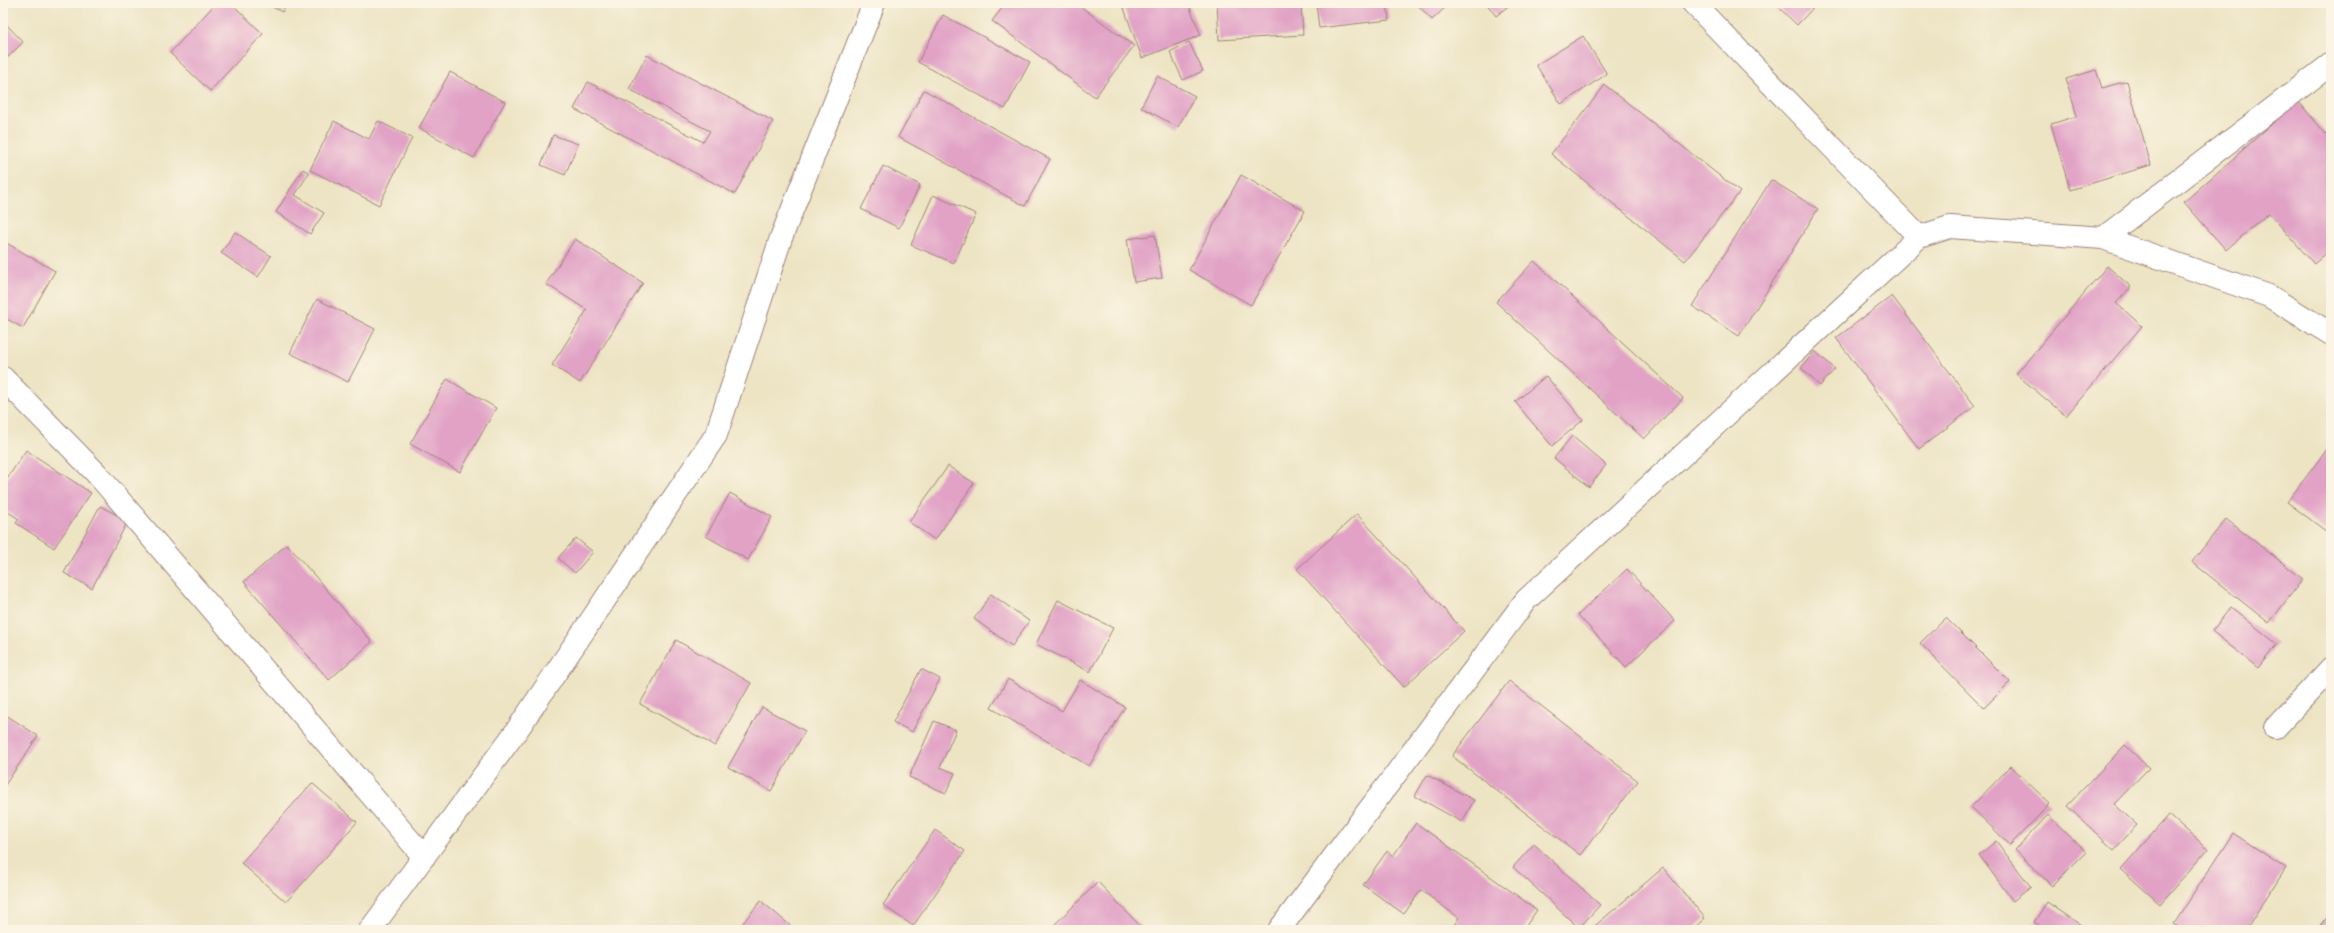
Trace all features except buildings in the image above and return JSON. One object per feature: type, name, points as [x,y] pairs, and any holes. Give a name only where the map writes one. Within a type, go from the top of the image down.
[{"type":"street","points":[[370,930],[517,730],[716,435],[781,238],[874,3]]},
{"type":"street","points":[[1693,3],[1919,237]]},
{"type":"street","points":[[2103,238],[2331,64]]},
{"type":"street","points":[[1280,930],[1526,600],[1919,237],[1950,227],[2103,238],[2269,296],[2331,334]]},
{"type":"street","points":[[3,378],[98,475],[424,857]]},
{"type":"street","points":[[2275,728],[2331,668]]}]
